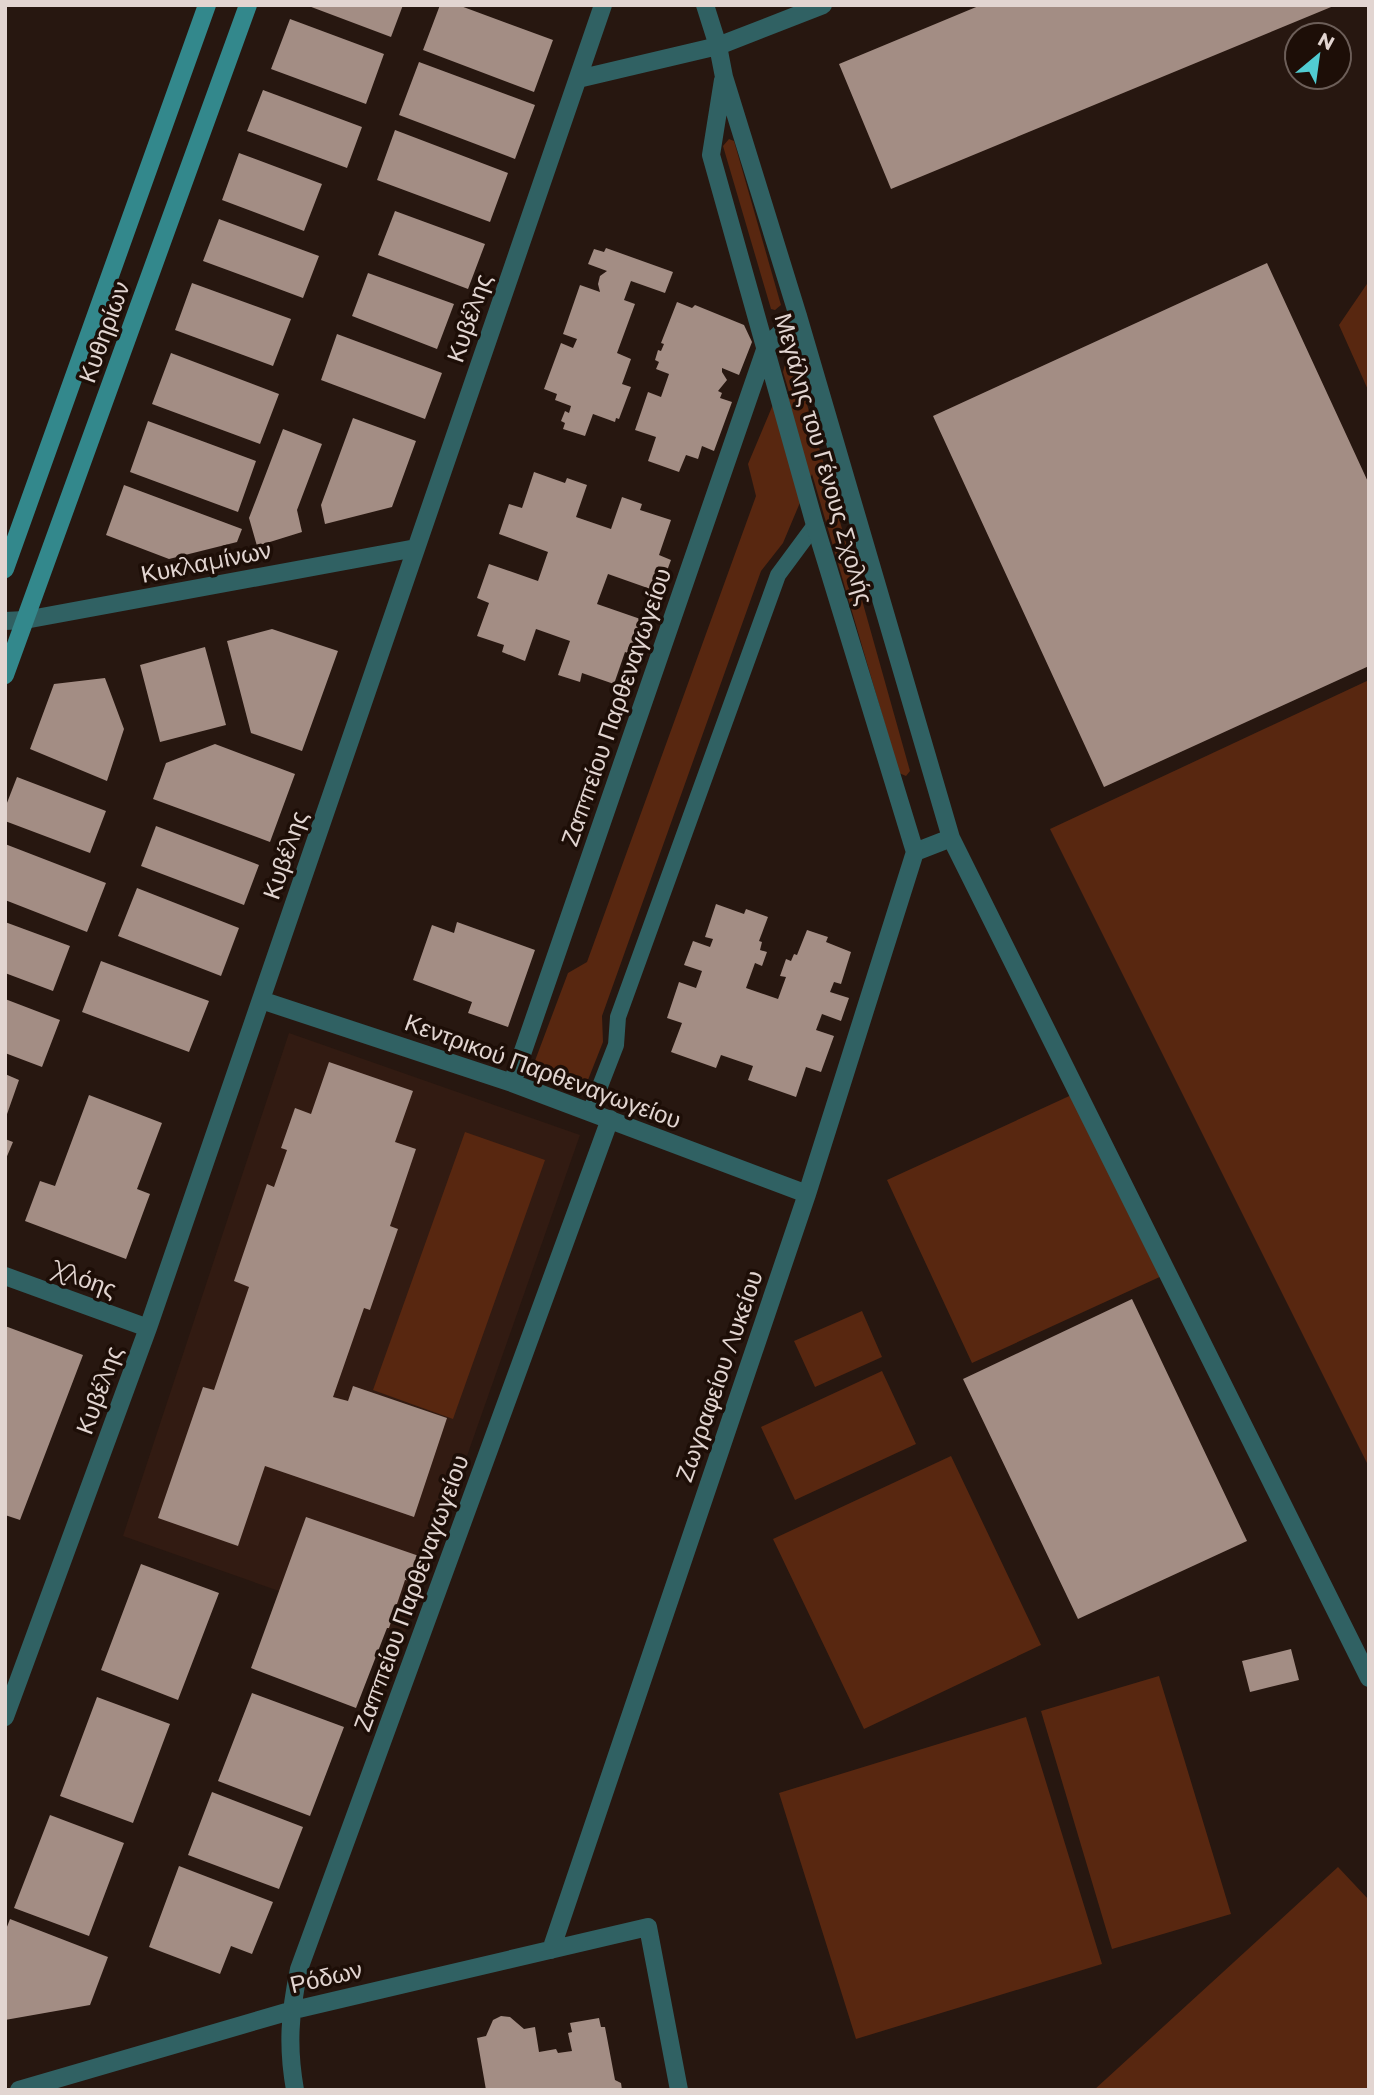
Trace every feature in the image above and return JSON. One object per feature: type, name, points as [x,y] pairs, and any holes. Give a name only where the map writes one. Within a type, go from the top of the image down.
[{"type":"street","name":"Κυθηρίων","points":[[5,569],[207,5]]},
{"type":"street","name":"Κυθηρίων","points":[[5,675],[248,5]]},
{"type":"street","name":"Κυβέλης","points":[[5,1717],[148,1328],[603,5]]},
{"type":"street","name":"Μεγάλης του Γένους Σχολής","points":[[705,5],[718,46],[724,77],[798,316],[951,838],[1369,1678]]},
{"type":"street","points":[[578,79],[718,46],[823,5]]},
{"type":"street","name":"Μεγάλης του Γένους Σχολής","points":[[724,77],[711,155],[815,525],[915,852]]},
{"type":"street","points":[[765,347],[798,316]]},
{"type":"street","name":"Ζαππείου Παρθεναγωγείου","points":[[512,1083],[765,347]]},
{"type":"street","name":"Κυκλαμίνων","points":[[5,621],[25,620],[416,548]]},
{"type":"street","points":[[915,852],[951,838]]},
{"type":"street","name":"Ζωγραφείου Λυκείου","points":[[551,1950],[807,1194],[915,852]]},
{"type":"street","name":"Κεντρικού Παρθεναγωγείου","points":[[261,1000],[512,1083],[807,1194]]},
{"type":"street","name":"Ζαππείου Παρθεναγωγείου","points":[[295,2090],[290,2061],[290,2011],[299,1969],[610,1119]]},
{"type":"street","name":"Χλόης","points":[[5,1276],[148,1328]]},
{"type":"street","name":"Ρόδων","points":[[19,2090],[290,2011],[648,1927],[679,2090]]},
{"type":"lane","points":[[590,1112],[616,1045],[618,1017],[778,575],[815,525]]},
{"type":"shaded area","points":[[729,139],[734,141],[781,305],[775,310],[771,309],[723,146]]},
{"type":"shaded area","points":[[1369,281],[1369,392],[1339,325]]},
{"type":"shaded area","points":[[786,361],[796,365],[910,771],[906,776],[899,773],[812,474],[783,543],[761,571],[602,1016],[603,1042],[582,1095],[530,1074],[568,973],[587,962],[756,496],[748,464],[777,395],[790,395],[783,372]]},
{"type":"shaded area","points":[[1369,680],[1369,1467],[1050,829]]},
{"type":"shaded area","points":[[289,1033],[580,1135],[404,1635],[123,1536]]},
{"type":"shaded area","points":[[1078,1092],[1164,1275],[972,1363],[887,1180]]},
{"type":"shaded area","points":[[465,1132],[545,1160],[453,1419],[373,1390]]},
{"type":"shaded area","points":[[862,1311],[882,1357],[815,1387],[794,1341]]},
{"type":"shaded area","points":[[882,1371],[916,1444],[795,1500],[761,1427]]},
{"type":"shaded area","points":[[951,1456],[1041,1645],[864,1729],[773,1539]]},
{"type":"shaded area","points":[[1159,1676],[1231,1914],[1112,1949],[1041,1711]]},
{"type":"shaded area","points":[[1026,1717],[1102,1964],[856,2039],[779,1793]]},
{"type":"shaded area","points":[[1338,1867],[1369,1900],[1369,2090],[1094,2090]]},
{"type":"building","points":[[306,5],[403,5],[391,37]]},
{"type":"building","points":[[440,5],[458,5],[553,40],[534,92],[423,50]]},
{"type":"building","points":[[981,5],[1336,5],[1297,21],[1283,21],[1283,27],[891,189],[839,64]]},
{"type":"building","points":[[290,19],[384,54],[366,104],[271,69]]},
{"type":"building","points":[[419,62],[535,105],[515,159],[399,115]]},
{"type":"building","points":[[263,90],[362,127],[347,168],[247,131]]},
{"type":"building","points":[[395,130],[508,173],[490,222],[377,180]]},
{"type":"building","points":[[239,153],[322,184],[304,231],[222,200]]},
{"type":"building","points":[[395,211],[485,244],[468,289],[378,255]]},
{"type":"building","points":[[219,219],[319,256],[303,298],[203,261]]},
{"type":"building","points":[[606,248],[673,272],[665,293],[631,281],[624,300],[635,304],[617,353],[631,359],[622,384],[631,387],[619,419],[616,418],[615,422],[593,414],[585,436],[563,429],[565,423],[561,421],[565,411],[569,413],[571,406],[555,400],[557,394],[544,389],[561,343],[573,348],[577,339],[563,334],[580,285],[600,292],[600,276],[607,271],[588,264],[594,249],[604,252]]},
{"type":"building","points":[[1267,263],[1369,484],[1369,666],[1104,787],[933,416]]},
{"type":"building","points":[[368,273],[454,304],[437,349],[352,316]]},
{"type":"building","points":[[192,283],[291,319],[273,366],[175,330]]},
{"type":"building","points":[[677,302],[692,308],[695,305],[744,325],[752,342],[739,375],[722,368],[727,380],[718,391],[722,393],[720,398],[732,402],[714,451],[702,446],[698,459],[686,455],[679,472],[648,461],[656,437],[635,430],[648,392],[661,397],[669,374],[656,369],[659,362],[655,360],[658,350],[661,351],[664,344],[661,343]]},
{"type":"building","points":[[337,334],[442,373],[425,419],[321,380]]},
{"type":"building","points":[[171,353],[279,394],[260,444],[152,404]]},
{"type":"building","points":[[353,418],[416,441],[392,507],[325,524],[321,505]]},
{"type":"building","points":[[148,421],[256,461],[238,512],[130,472]]},
{"type":"building","points":[[283,429],[322,444],[297,510],[302,532],[257,546],[249,518]]},
{"type":"building","points":[[534,472],[565,483],[567,478],[587,485],[576,517],[611,529],[622,497],[642,504],[640,510],[671,520],[659,555],[671,560],[659,592],[608,574],[597,604],[649,622],[637,657],[625,652],[614,684],[582,673],[580,682],[558,675],[570,641],[536,629],[525,661],[502,652],[504,645],[477,636],[489,603],[477,598],[489,564],[538,581],[548,552],[499,534],[509,504],[522,508]]},
{"type":"building","points":[[124,485],[242,529],[237,542],[169,559],[106,535]]},
{"type":"building","points":[[272,629],[338,651],[302,751],[251,733],[227,641]]},
{"type":"building","points":[[205,647],[226,725],[160,742],[140,665]]},
{"type":"building","points":[[105,678],[124,729],[107,781],[30,749],[54,684]]},
{"type":"building","points":[[215,744],[295,774],[270,842],[153,799],[166,763]]},
{"type":"building","points":[[17,777],[106,811],[90,853],[5,821],[5,808]]},
{"type":"building","points":[[156,826],[259,865],[244,905],[141,866]]},
{"type":"building","points":[[5,844],[106,883],[87,932],[5,900]]},
{"type":"building","points":[[137,888],[239,928],[221,976],[118,936]]},
{"type":"building","points":[[716,904],[744,914],[746,909],[768,917],[759,941],[762,942],[760,950],[767,952],[762,966],[755,963],[746,988],[778,999],[786,977],[780,976],[786,959],[791,961],[794,954],[797,955],[807,930],[828,937],[826,942],[851,952],[841,984],[834,982],[830,992],[849,998],[841,1021],[822,1014],[816,1030],[834,1036],[821,1072],[806,1067],[796,1097],[748,1080],[753,1066],[721,1055],[716,1068],[671,1052],[682,1023],[667,1018],[679,982],[696,988],[702,971],[684,965],[693,941],[710,947],[713,939],[705,937]]},
{"type":"building","points":[[5,922],[70,946],[53,991],[5,973]]},
{"type":"building","points":[[457,922],[535,950],[508,1027],[468,1013],[472,1002],[413,980],[432,925],[454,933]]},
{"type":"building","points":[[101,961],[209,1001],[189,1052],[82,1012]]},
{"type":"building","points":[[5,999],[60,1020],[42,1067],[5,1053]]},
{"type":"building","points":[[329,1062],[413,1091],[395,1142],[416,1149],[390,1226],[398,1229],[370,1310],[364,1308],[333,1397],[348,1401],[353,1386],[447,1418],[414,1517],[265,1466],[238,1546],[158,1518],[203,1387],[214,1390],[249,1287],[234,1281],[267,1184],[274,1187],[287,1150],[281,1148],[295,1108],[311,1114]]},
{"type":"building","points":[[5,1074],[19,1080],[6,1117],[5,1117]]},
{"type":"building","points":[[89,1095],[162,1123],[137,1189],[150,1194],[126,1259],[25,1221],[40,1181],[55,1186]]},
{"type":"building","points":[[5,1139],[13,1142],[5,1161]]},
{"type":"building","points":[[1132,1299],[1247,1541],[1078,1619],[963,1379]]},
{"type":"building","points":[[5,1326],[83,1355],[20,1520],[5,1515]]},
{"type":"building","points":[[306,1517],[419,1556],[410,1581],[405,1580],[389,1628],[356,1708],[251,1668]]},
{"type":"building","points":[[141,1564],[219,1593],[178,1700],[101,1670]]},
{"type":"building","points":[[1291,1649],[1299,1680],[1250,1692],[1242,1661]]},
{"type":"building","points":[[252,1693],[344,1727],[310,1816],[218,1781]]},
{"type":"building","points":[[97,1697],[170,1724],[133,1823],[60,1796]]},
{"type":"building","points":[[212,1792],[303,1827],[279,1889],[188,1855]]},
{"type":"building","points":[[50,1815],[124,1843],[89,1936],[14,1908]]},
{"type":"building","points":[[179,1866],[273,1902],[252,1954],[231,1946],[220,1974],[149,1947]]},
{"type":"building","points":[[10,1919],[108,1957],[90,2005],[5,2020],[5,1932]]},
{"type":"building","points":[[501,2016],[510,2017],[524,2029],[535,2027],[539,2052],[556,2049],[558,2053],[572,2051],[568,2033],[572,2032],[570,2023],[599,2018],[601,2027],[605,2027],[615,2080],[621,2083],[622,2090],[486,2090],[477,2038],[486,2036],[493,2020]]}]
